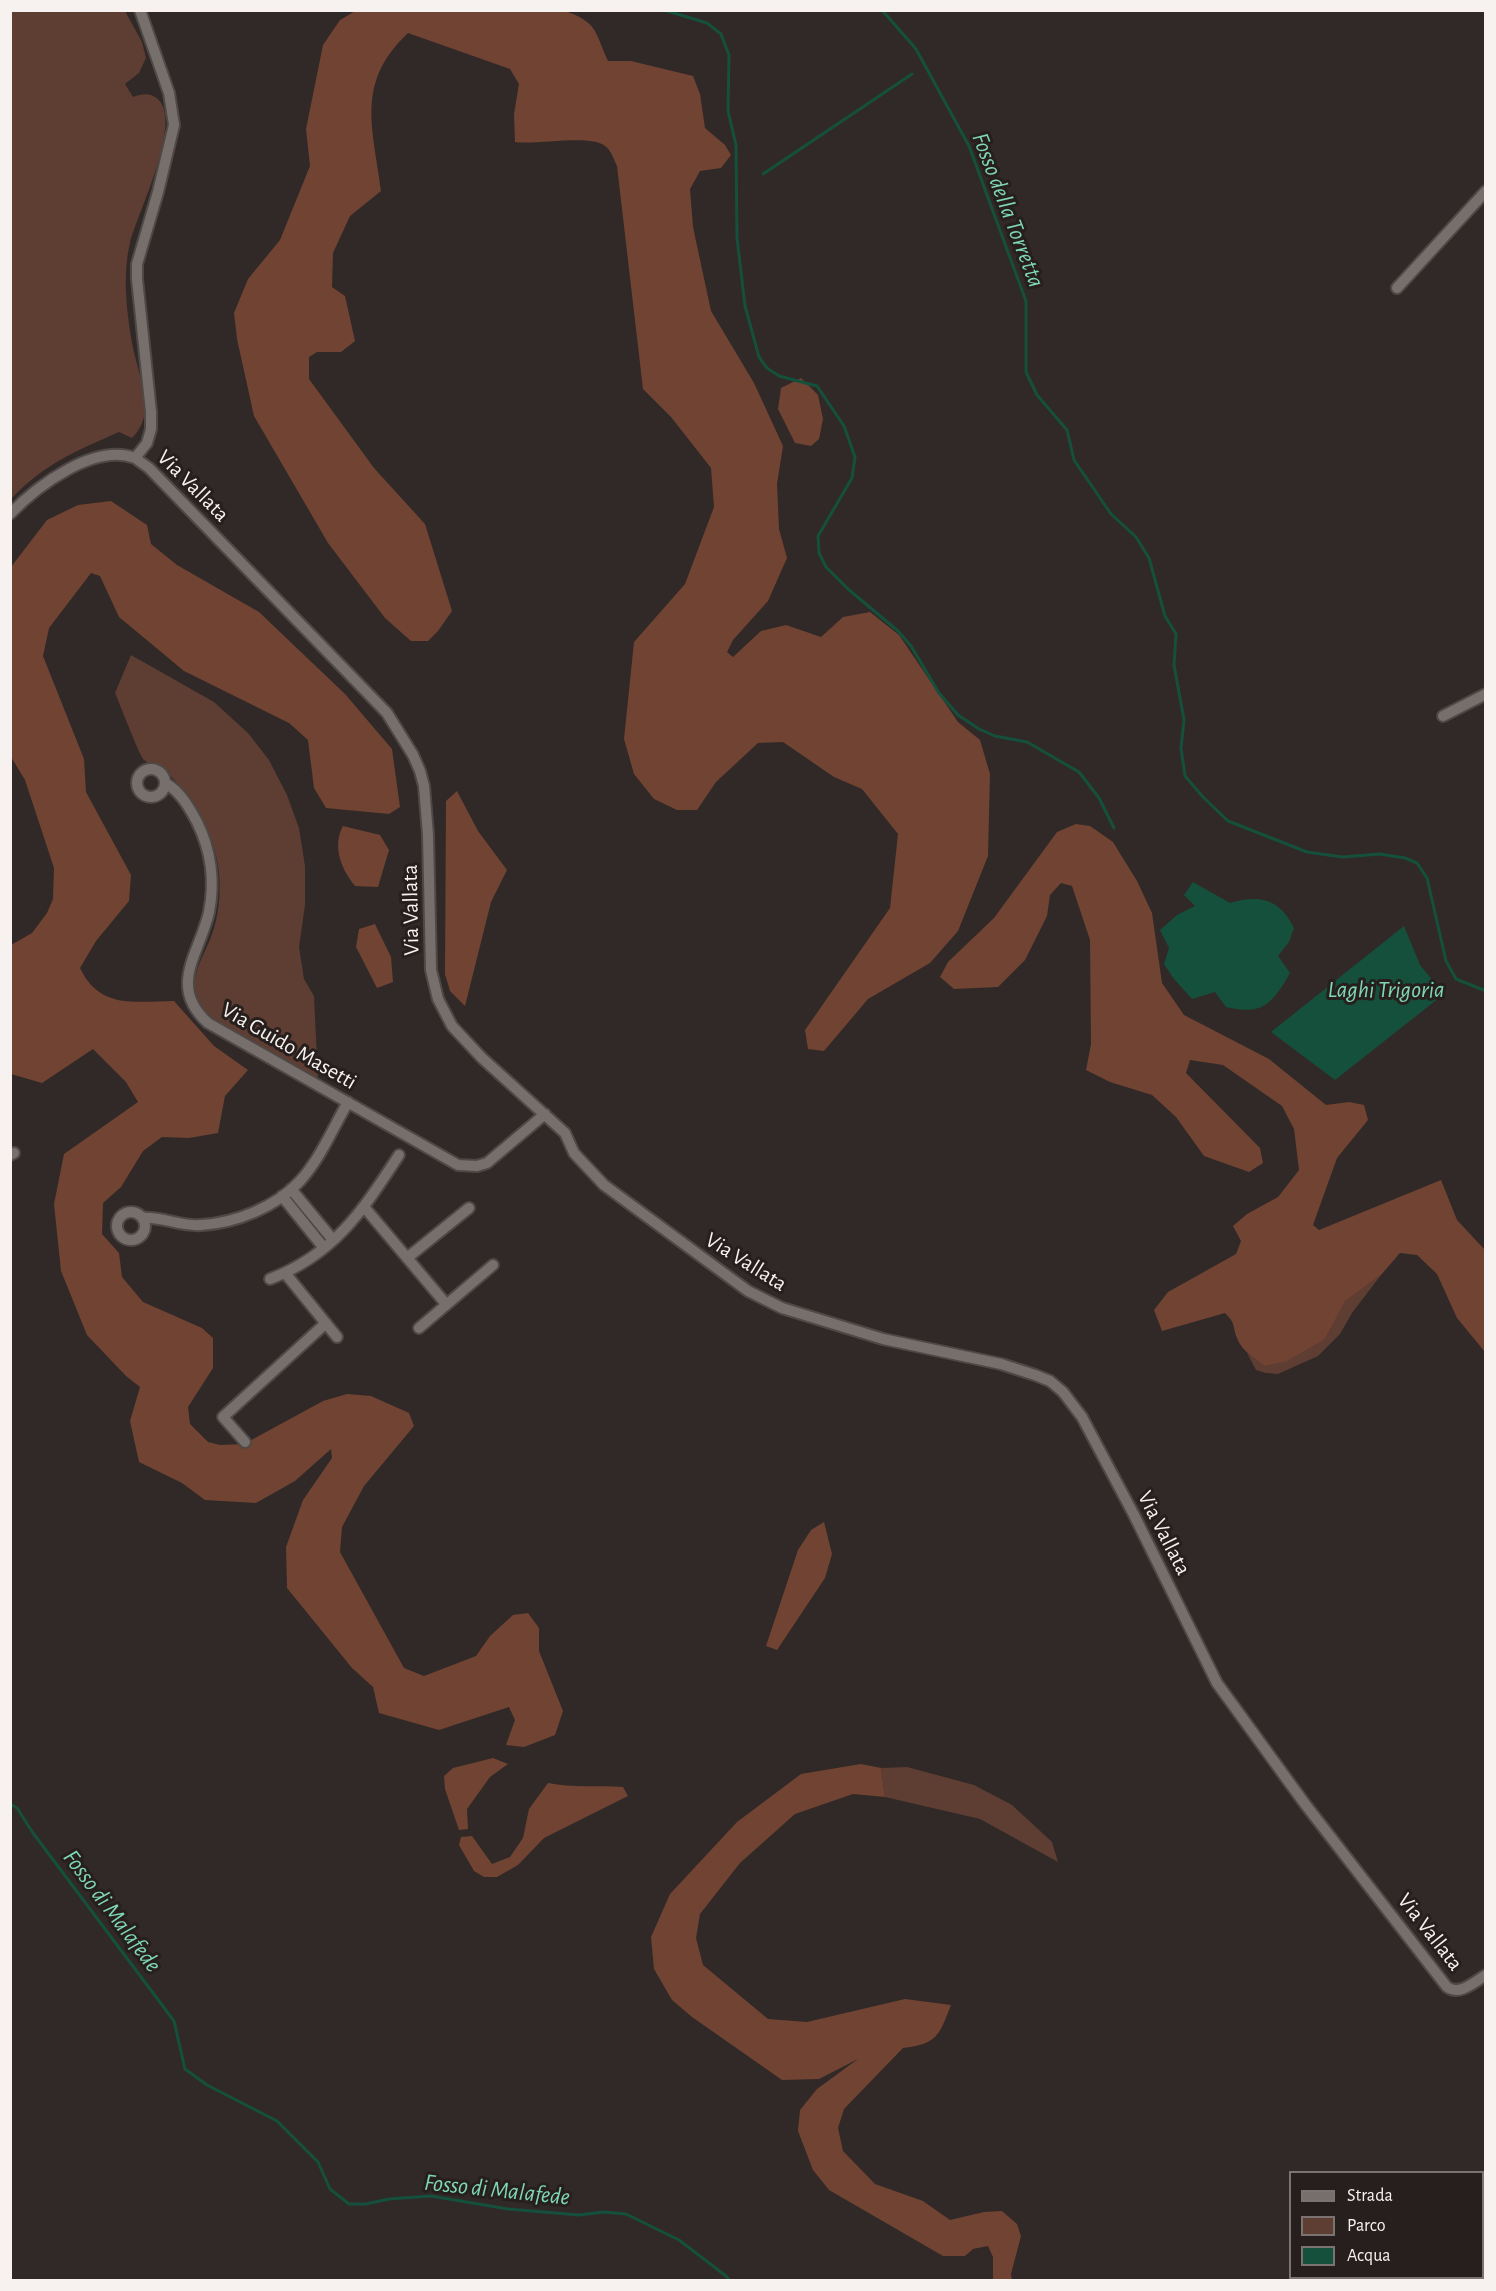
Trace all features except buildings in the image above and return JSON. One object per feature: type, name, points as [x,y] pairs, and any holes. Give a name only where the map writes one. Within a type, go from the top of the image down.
[{"type":"street","points":[[10,514],[47,482],[79,464],[116,454],[135,458],[147,442],[150,433],[152,412],[137,264],[174,125],[170,93],[140,10]]},
{"type":"street","points":[[1397,288],[1485,191]]},
{"type":"street","name":"Via Vallata","points":[[135,458],[149,468],[387,713],[402,735],[420,771],[424,786],[428,835],[432,970],[438,999],[452,1026],[482,1058],[565,1133],[574,1153],[610,1190],[741,1286],[764,1300],[790,1311],[883,1339],[1024,1371],[1046,1379],[1063,1392],[1082,1418],[1134,1515],[1204,1659],[1234,1709],[1447,1987],[1458,1991],[1485,1975]]},
{"type":"street","points":[[1443,716],[1485,694]]},
{"type":"street","name":"Via Guido Masetti","points":[[165,783],[179,795],[196,820],[204,839],[211,869],[209,911],[187,979],[188,992],[194,1007],[202,1018],[214,1027],[458,1165],[467,1167],[487,1163],[545,1114]]},
{"type":"street","points":[[142,1218],[151,1217],[189,1225],[209,1224],[247,1214],[286,1193],[310,1168],[348,1102]]},
{"type":"street","points":[[270,1279],[307,1261],[350,1226],[365,1208],[399,1155]]},
{"type":"street","points":[[286,1193],[333,1240]]},
{"type":"street","points":[[286,1193],[324,1248]]},
{"type":"street","points":[[365,1208],[446,1304]]},
{"type":"street","points":[[407,1258],[469,1208]]},
{"type":"street","points":[[419,1328],[493,1265]]},
{"type":"street","points":[[285,1273],[337,1337]]},
{"type":"street","points":[[245,1442],[223,1417],[326,1323]]},
{"type":"green space","points":[[11,11],[125,11],[142,42],[146,58],[139,73],[125,84],[133,97],[144,94],[155,97],[163,108],[165,124],[157,167],[130,243],[126,269],[129,322],[145,399],[142,424],[132,438],[119,432],[48,467],[11,499]]},
{"type":"green space","points":[[131,655],[214,702],[248,733],[269,760],[287,795],[299,828],[305,866],[305,905],[299,947],[304,979],[314,996],[318,1080],[209,1017],[200,1004],[196,993],[196,972],[218,913],[220,888],[218,865],[211,839],[190,799],[161,768],[144,760],[134,740],[115,693]]},
{"type":"green space","points":[[1381,1275],[1352,1313],[1340,1334],[1318,1356],[1278,1374],[1256,1370],[1247,1353],[1264,1366],[1325,1339],[1344,1301]]},
{"type":"green space","points":[[907,1767],[974,1785],[1012,1805],[1052,1842],[1058,1862],[980,1819],[885,1797],[881,1768]]},
{"type":"shaded area","points":[[357,10],[562,10],[574,14],[593,28],[608,61],[631,61],[693,76],[700,94],[705,128],[725,145],[731,155],[721,168],[700,171],[690,189],[693,227],[711,311],[754,383],[783,446],[777,484],[779,529],[787,558],[768,601],[733,640],[727,652],[733,657],[761,631],[786,625],[821,637],[843,617],[870,612],[899,635],[958,722],[980,740],[990,774],[988,856],[958,931],[930,963],[868,999],[824,1051],[808,1049],[805,1030],[890,908],[898,834],[862,789],[834,777],[783,742],[758,743],[716,782],[697,810],[677,810],[654,799],[634,774],[624,739],[634,642],[685,584],[714,507],[711,468],[671,417],[643,389],[617,166],[607,148],[588,141],[515,142],[514,114],[519,84],[510,69],[408,33],[391,52],[380,70],[374,88],[372,126],[381,191],[350,216],[333,253],[332,287],[345,296],[355,341],[341,352],[317,352],[309,357],[309,379],[374,468],[425,524],[452,611],[428,641],[411,641],[385,618],[328,543],[254,416],[237,339],[234,313],[248,279],[280,240],[310,166],[306,129],[323,45],[340,20]]},
{"type":"shaded area","points":[[801,378],[818,395],[823,419],[819,439],[811,446],[795,443],[778,409],[781,388]]},
{"type":"shaded area","points":[[111,501],[147,525],[151,544],[177,565],[259,612],[345,694],[392,749],[400,807],[389,814],[326,808],[314,788],[308,740],[289,723],[184,671],[119,617],[100,576],[91,573],[49,628],[43,656],[84,759],[86,792],[131,875],[129,901],[96,941],[80,968],[88,981],[108,997],[132,1002],[174,1001],[214,1046],[248,1070],[225,1096],[218,1133],[189,1138],[162,1137],[143,1151],[121,1187],[103,1203],[102,1234],[119,1253],[122,1277],[143,1302],[202,1328],[213,1338],[213,1368],[188,1407],[190,1424],[208,1442],[220,1445],[244,1444],[323,1401],[347,1394],[371,1396],[409,1413],[414,1426],[364,1486],[342,1527],[340,1552],[404,1668],[424,1676],[476,1656],[490,1636],[513,1615],[528,1613],[539,1628],[539,1651],[563,1711],[555,1735],[524,1747],[506,1745],[515,1720],[509,1707],[439,1730],[379,1713],[373,1687],[352,1668],[287,1588],[286,1547],[303,1500],[332,1458],[331,1449],[295,1481],[256,1503],[205,1500],[182,1483],[139,1462],[130,1421],[140,1387],[126,1376],[87,1335],[61,1271],[54,1204],[64,1154],[138,1102],[126,1082],[93,1049],[42,1083],[11,1074],[11,945],[32,933],[47,913],[53,899],[54,868],[25,780],[11,757],[11,567],[47,520],[78,505]]},
{"type":"shaded area","points":[[457,791],[478,831],[507,870],[491,902],[465,1006],[450,991],[445,974],[446,801]]},
{"type":"shaded area","points":[[1076,824],[1090,826],[1113,842],[1137,881],[1152,913],[1162,983],[1184,1015],[1269,1059],[1326,1105],[1349,1102],[1364,1105],[1368,1120],[1337,1158],[1313,1225],[1319,1230],[1441,1180],[1457,1220],[1485,1250],[1485,1352],[1457,1318],[1437,1274],[1417,1255],[1400,1253],[1381,1275],[1345,1301],[1325,1339],[1287,1361],[1264,1366],[1248,1354],[1225,1313],[1162,1331],[1154,1310],[1168,1292],[1236,1254],[1241,1241],[1233,1226],[1247,1214],[1278,1197],[1299,1170],[1294,1129],[1282,1106],[1223,1065],[1190,1060],[1186,1073],[1260,1148],[1263,1163],[1249,1172],[1204,1156],[1176,1117],[1152,1095],[1110,1082],[1086,1070],[1091,1044],[1090,940],[1072,886],[1061,883],[1050,895],[1047,916],[1025,960],[998,987],[954,989],[940,977],[948,962],[994,918],[1057,832]]},
{"type":"shaded area","points":[[343,826],[380,835],[389,850],[378,887],[355,886],[346,872],[338,849]]},
{"type":"shaded area","points":[[375,924],[391,957],[393,982],[377,988],[356,947],[359,929]]},
{"type":"shaded area","points":[[824,1522],[832,1554],[825,1578],[777,1650],[766,1646],[798,1550],[811,1530]]},
{"type":"shaded area","points":[[493,1758],[508,1764],[490,1777],[467,1809],[468,1829],[459,1830],[445,1789],[444,1776],[453,1768]]},
{"type":"shaded area","points":[[861,1764],[881,1768],[885,1797],[853,1794],[795,1814],[740,1863],[700,1914],[696,1938],[703,1965],[768,2019],[807,2022],[905,1999],[951,2005],[935,2037],[923,2044],[903,2048],[844,2109],[838,2128],[843,2151],[875,2184],[923,2201],[950,2220],[984,2212],[1002,2211],[1017,2224],[1021,2236],[1011,2274],[1012,2280],[993,2280],[993,2257],[988,2246],[973,2249],[965,2256],[943,2256],[829,2190],[813,2170],[798,2131],[800,2110],[817,2089],[858,2059],[819,2079],[782,2080],[692,2017],[672,2000],[654,1969],[651,1937],[670,1894],[737,1822],[801,1774]]},
{"type":"shaded area","points":[[548,1783],[623,1787],[628,1796],[544,1838],[518,1865],[497,1877],[484,1877],[474,1871],[459,1845],[461,1837],[472,1836],[492,1864],[510,1857],[523,1838],[529,1809]]},
{"type":"water","points":[[1193,882],[1230,903],[1251,899],[1268,901],[1282,911],[1294,928],[1289,942],[1278,956],[1290,973],[1266,1005],[1249,1010],[1226,1007],[1215,992],[1192,999],[1164,964],[1169,948],[1160,930],[1177,915],[1195,906],[1184,895]]},
{"type":"water","name":"Laghi Trigoria","points":[[1404,926],[1420,965],[1444,994],[1335,1080],[1271,1032]]},
{"type":"waterway","points":[[664,10],[707,23],[721,34],[729,55],[728,111],[736,145],[737,238],[745,306],[759,357],[767,368],[779,376],[817,386],[844,426],[855,457],[852,478],[818,536],[819,553],[826,567],[848,589],[898,631],[911,646],[939,693],[958,715],[979,729],[995,736],[1027,742],[1079,772],[1099,798],[1114,828]]},
{"type":"waterway","name":"Fosso della Torretta","points":[[882,10],[916,49],[969,146],[1026,301],[1026,372],[1037,395],[1067,430],[1074,460],[1111,514],[1136,537],[1149,558],[1165,616],[1176,634],[1174,665],[1184,720],[1181,748],[1185,776],[1228,821],[1307,852],[1342,857],[1380,854],[1405,858],[1417,863],[1427,878],[1446,961],[1456,979],[1486,991]]},
{"type":"waterway","points":[[763,174],[912,74]]},
{"type":"waterway","name":"Fosso di Malafede","points":[[10,1804],[17,1808],[33,1833],[174,2021],[185,2069],[207,2085],[277,2121],[318,2162],[330,2189],[349,2204],[431,2196],[508,2209],[579,2215],[604,2212],[626,2214],[679,2240],[729,2280]]}]
